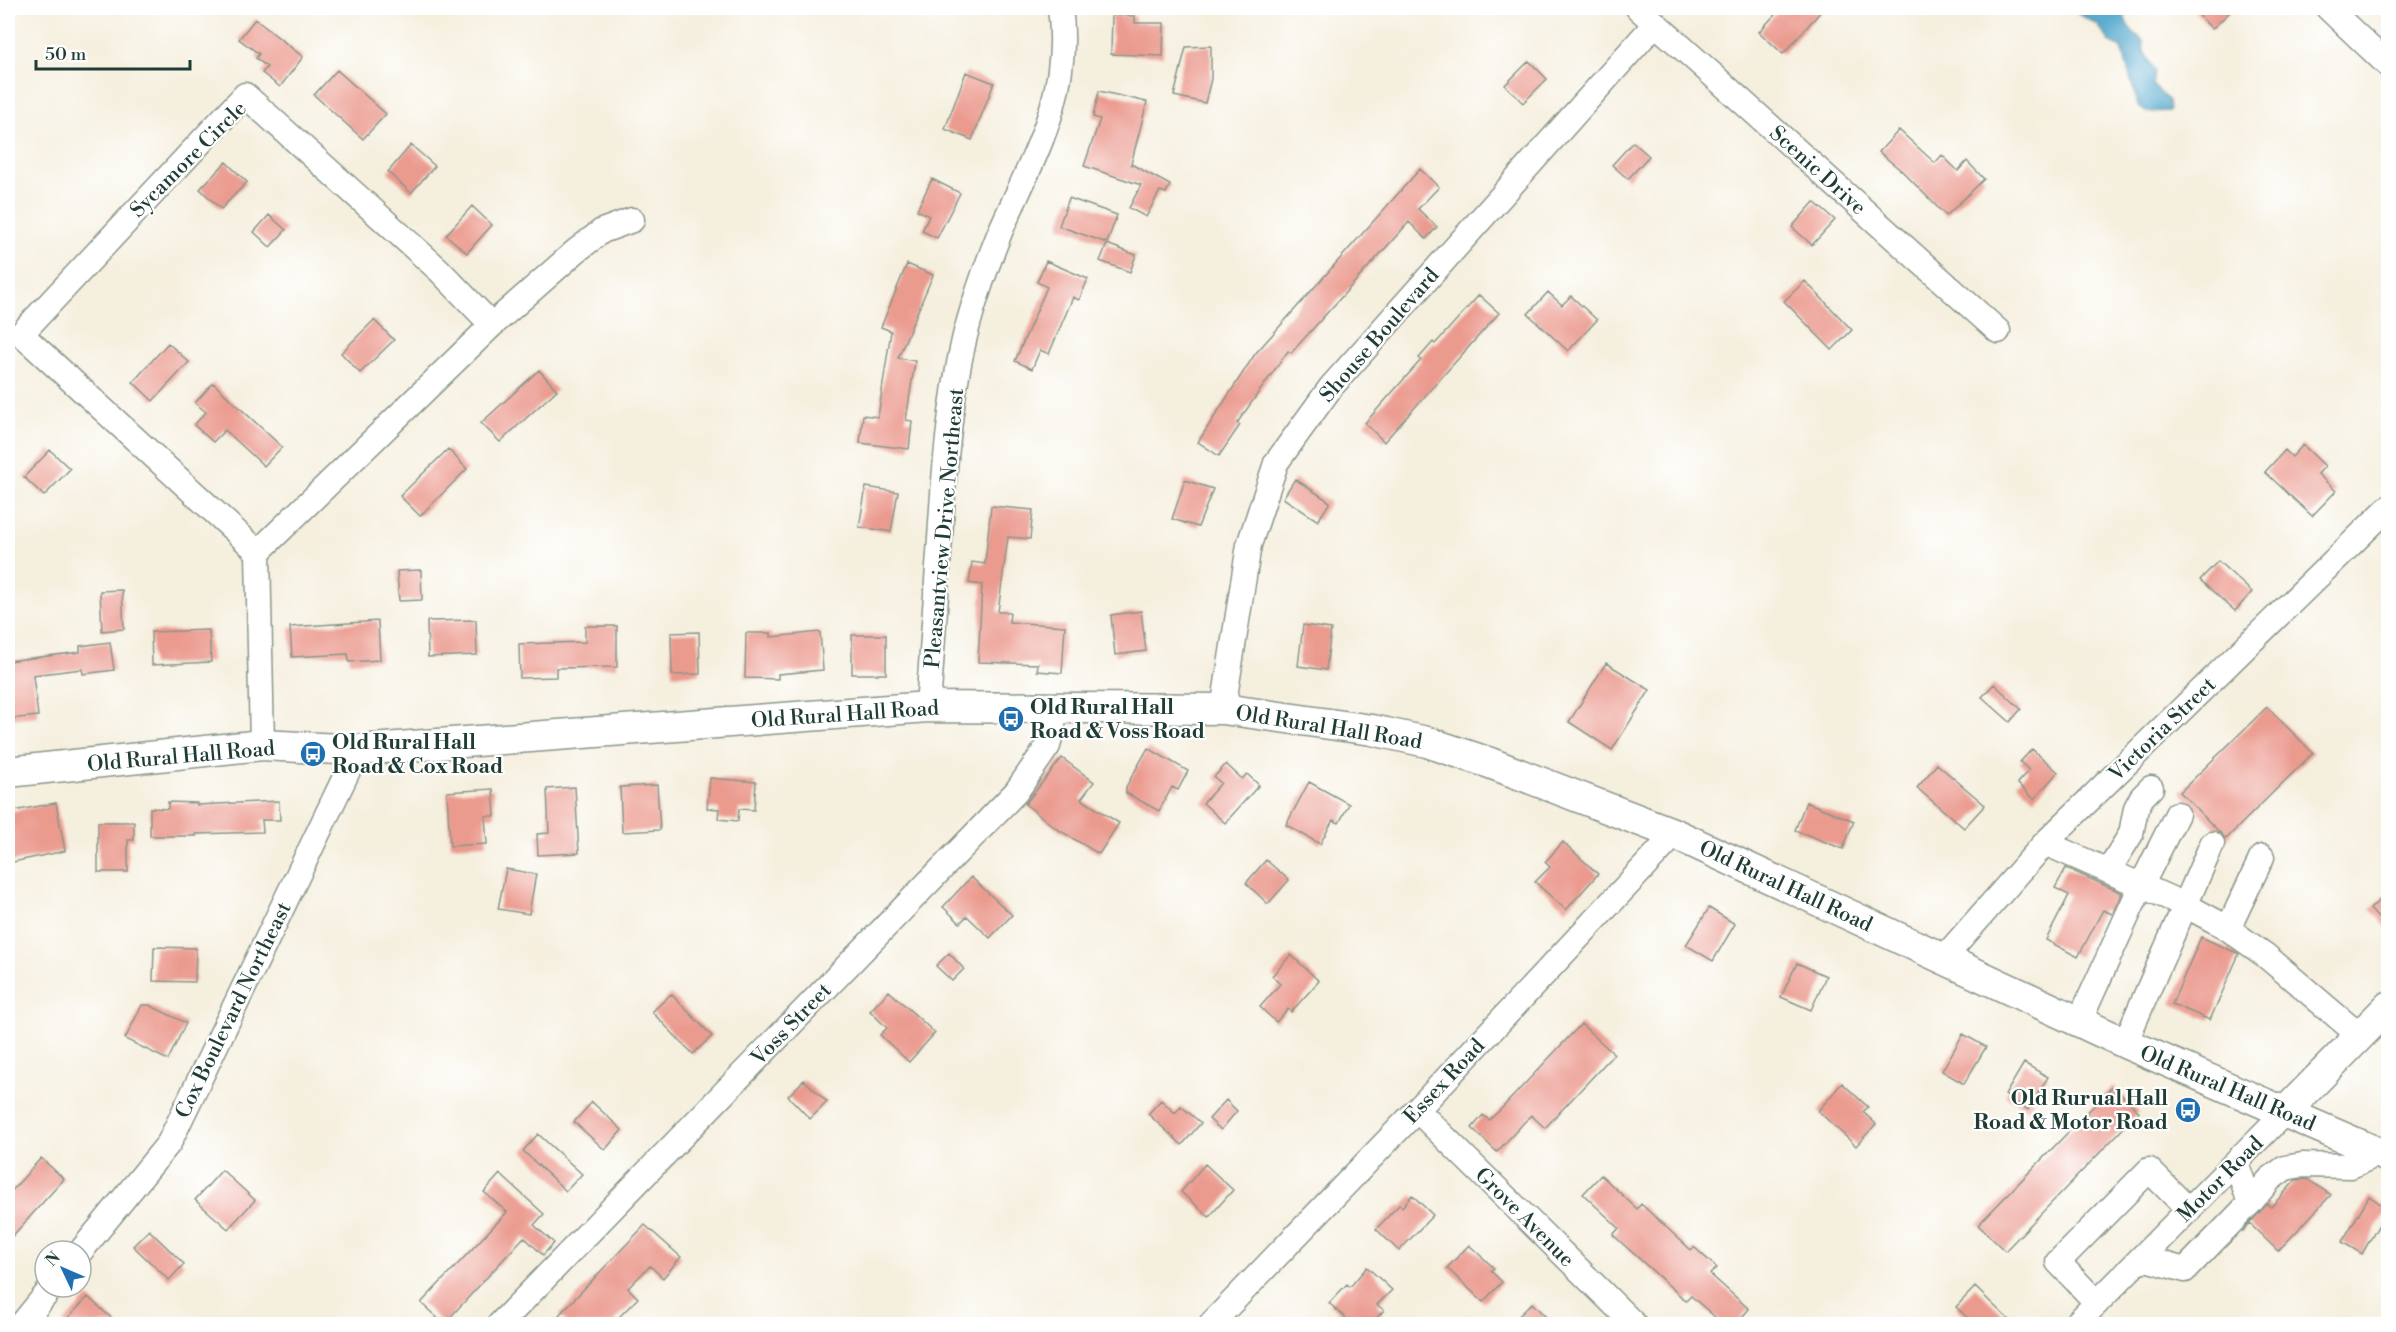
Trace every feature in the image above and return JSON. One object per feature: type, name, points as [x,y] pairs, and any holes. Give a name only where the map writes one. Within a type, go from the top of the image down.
[{"type":"main road","name":"Old Rural Hall Road","points":[[8,772],[262,745],[358,750],[928,707],[1223,709],[1361,728],[1427,742],[1490,763],[1675,834],[2125,1043],[2384,1155]]},
{"type":"main road","name":"Motor Road","points":[[2285,1112],[2388,1007]]},
{"type":"street","name":"Pleasantview Drive Northeast","points":[[928,707],[944,481],[958,374],[980,286],[1000,233],[1043,138],[1055,103],[1061,65],[1060,8]]},
{"type":"street","points":[[2328,8],[2388,65]]},
{"type":"street","name":"Scenic Drive","points":[[1647,16],[1998,331]]},
{"type":"street","name":"Shouse Boulevard","points":[[1223,709],[1249,545],[1276,464],[1331,387],[1647,16]]},
{"type":"street","name":"Sycamore Circle","points":[[258,552],[21,334],[245,95],[439,270],[492,325]]},
{"type":"street","points":[[262,745],[258,552],[492,325],[602,231],[632,220]]},
{"type":"street","name":"Victoria Street","points":[[1943,958],[2045,843],[2388,508]]},
{"type":"street","name":"Voss Street","points":[[500,1324],[1016,792],[1048,746],[1057,708]]},
{"type":"street","name":"Cox Boulevard Northeast","points":[[91,1239],[169,1143],[358,750]]},
{"type":"street","points":[[2108,871],[2131,834],[2136,808],[2151,788]]},
{"type":"street","points":[[2079,1022],[2141,886],[2177,814]]},
{"type":"street","name":"Essex Road","points":[[1211,1324],[1417,1110],[1675,834]]},
{"type":"street","points":[[2045,843],[2185,905],[2228,929],[2265,955],[2360,1036]]},
{"type":"street","points":[[2125,1043],[2212,844]]},
{"type":"street","points":[[2228,929],[2262,857]]},
{"type":"street","name":"Grove Avenue","points":[[1417,1110],[1634,1324]]},
{"type":"street","name":"Motor Road","points":[[2076,1324],[2285,1112]]},
{"type":"street","points":[[2142,1258],[2185,1270],[2271,1179],[2285,1168],[2302,1165],[2351,1166],[2384,1155]]},
{"type":"street","points":[[2236,1162],[2250,1203]]},
{"type":"street","points":[[2097,1303],[2058,1262],[2140,1178],[2149,1170],[2189,1210]]},
{"type":"street","points":[[22,1324],[42,1299]]},
{"type":"water","points":[[2069,8],[2125,8],[2126,23],[2143,41],[2144,52],[2155,71],[2153,86],[2168,100],[2169,111],[2146,112],[2138,105],[2122,48],[2111,43],[2098,25]]},
{"type":"building","points":[[1781,8],[1824,8],[1783,54],[1759,32]]},
{"type":"building","points":[[2192,8],[2234,8],[2212,29]]},
{"type":"building","points":[[1112,15],[1135,16],[1135,23],[1164,23],[1163,56],[1111,54]]},
{"type":"building","points":[[255,19],[303,57],[280,87],[262,73],[267,67],[256,58],[259,54],[239,39]]},
{"type":"building","points":[[1211,46],[1211,79],[1205,103],[1174,96],[1186,47]]},
{"type":"building","points":[[1529,61],[1547,79],[1523,103],[1505,85]]},
{"type":"building","points":[[337,70],[386,114],[363,139],[314,95]]},
{"type":"building","points":[[966,72],[994,83],[972,140],[945,129]]},
{"type":"building","points":[[1099,91],[1147,102],[1131,164],[1170,185],[1166,193],[1160,191],[1146,217],[1129,208],[1141,185],[1084,166],[1100,119],[1093,117]]},
{"type":"building","points":[[1899,130],[1935,163],[1942,155],[1958,171],[1967,161],[1984,179],[1946,216],[1903,172],[1879,152]]},
{"type":"building","points":[[1633,142],[1649,156],[1628,179],[1612,165]]},
{"type":"building","points":[[411,145],[435,166],[411,193],[388,172]]},
{"type":"building","points":[[226,162],[247,182],[221,209],[200,189]]},
{"type":"building","points":[[1420,169],[1439,187],[1418,209],[1437,227],[1426,239],[1409,222],[1291,353],[1288,351],[1237,423],[1240,425],[1219,456],[1198,442],[1255,354]]},
{"type":"building","points":[[932,179],[960,193],[937,238],[922,231],[929,216],[917,210]]},
{"type":"building","points":[[1069,198],[1117,215],[1107,243],[1059,226]]},
{"type":"building","points":[[1814,202],[1835,220],[1812,245],[1792,227]]},
{"type":"building","points":[[472,206],[492,225],[467,253],[446,235]]},
{"type":"building","points":[[269,215],[286,230],[270,247],[254,232]]},
{"type":"building","points":[[1107,244],[1136,255],[1130,272],[1100,261]]},
{"type":"building","points":[[1046,261],[1088,279],[1079,300],[1073,297],[1049,354],[1040,350],[1032,369],[1015,361],[1047,287],[1037,282]]},
{"type":"building","points":[[907,264],[933,275],[898,358],[915,361],[906,420],[912,421],[909,449],[860,443],[863,415],[878,417],[891,331],[881,327]]},
{"type":"building","points":[[1805,281],[1852,330],[1832,350],[1784,301]]},
{"type":"building","points":[[1548,292],[1562,305],[1571,296],[1597,320],[1568,351],[1528,314]]},
{"type":"building","points":[[1479,295],[1499,313],[1384,442],[1365,423],[1421,360],[1419,358],[1433,342],[1435,344]]},
{"type":"building","points":[[374,320],[394,340],[360,373],[341,353]]},
{"type":"building","points":[[168,343],[189,362],[153,401],[133,382]]},
{"type":"building","points":[[539,370],[557,390],[500,442],[481,423]]},
{"type":"building","points":[[213,383],[282,447],[264,466],[225,430],[213,442],[194,425],[206,412],[195,403]]},
{"type":"building","points":[[2303,445],[2325,466],[2318,474],[2336,491],[2312,516],[2265,472],[2285,450],[2292,457]]},
{"type":"building","points":[[448,449],[467,469],[420,516],[400,496]]},
{"type":"building","points":[[50,450],[70,469],[44,496],[24,477]]},
{"type":"building","points":[[1295,479],[1330,502],[1318,521],[1283,498]]},
{"type":"building","points":[[1185,480],[1213,489],[1198,527],[1172,519]]},
{"type":"building","points":[[866,487],[898,492],[891,532],[859,527]]},
{"type":"building","points":[[991,506],[1033,510],[1030,539],[1008,537],[998,612],[1010,612],[1009,622],[1065,626],[1062,673],[1037,671],[1038,664],[978,662],[982,585],[969,583],[972,562],[985,564]]},
{"type":"building","points":[[2218,561],[2252,592],[2235,611],[2200,580]]},
{"type":"building","points":[[421,570],[422,600],[399,601],[397,571]]},
{"type":"building","points":[[122,590],[124,629],[102,631],[100,591]]},
{"type":"building","points":[[1141,611],[1146,651],[1115,655],[1111,615]]},
{"type":"building","points":[[476,620],[477,655],[428,657],[427,621]]},
{"type":"building","points":[[378,621],[380,660],[349,662],[348,654],[292,657],[290,627]]},
{"type":"building","points":[[1303,625],[1331,629],[1326,670],[1298,666]]},
{"type":"building","points":[[585,626],[617,626],[617,667],[556,668],[556,677],[520,678],[519,644],[585,642]]},
{"type":"building","points":[[209,630],[211,662],[152,665],[151,632]]},
{"type":"building","points":[[699,632],[700,674],[672,675],[671,633]]},
{"type":"building","points":[[820,632],[823,670],[778,674],[778,679],[745,678],[746,633],[771,633],[771,637]]},
{"type":"building","points":[[852,635],[886,635],[886,674],[852,674]]},
{"type":"building","points":[[110,642],[114,670],[83,674],[82,669],[33,675],[38,716],[9,719],[8,661],[80,652],[80,646]]},
{"type":"building","points":[[1606,663],[1650,690],[1612,750],[1569,722]]},
{"type":"building","points":[[1994,684],[2021,709],[2010,722],[1982,697]]},
{"type":"building","points":[[2267,707],[2313,753],[2226,839],[2180,792]]},
{"type":"building","points":[[1148,748],[1188,771],[1178,790],[1172,787],[1159,811],[1126,793],[1126,787]]},
{"type":"building","points":[[2032,749],[2058,772],[2034,799],[2017,783],[2029,770],[2020,762]]},
{"type":"building","points":[[1062,758],[1094,782],[1081,799],[1119,823],[1099,854],[1057,829],[1025,804]]},
{"type":"building","points":[[1226,764],[1242,779],[1247,774],[1259,785],[1225,823],[1203,803],[1221,783],[1214,777]]},
{"type":"building","points":[[1937,764],[1985,805],[1964,828],[1917,788]]},
{"type":"building","points":[[710,778],[756,782],[754,810],[739,809],[738,821],[718,819],[719,809],[707,808]]},
{"type":"building","points":[[1309,782],[1349,804],[1339,823],[1333,820],[1320,844],[1286,825]]},
{"type":"building","points":[[657,785],[660,830],[622,832],[620,787]]},
{"type":"building","points":[[575,787],[579,853],[538,855],[537,834],[549,833],[547,789]]},
{"type":"building","points":[[493,789],[495,816],[485,816],[487,844],[450,846],[447,792]]},
{"type":"building","points":[[279,801],[280,820],[262,820],[263,832],[150,836],[150,808],[168,809],[168,802],[197,803],[197,805]]},
{"type":"building","points":[[1806,802],[1854,821],[1843,849],[1795,830]]},
{"type":"building","points":[[56,803],[65,851],[8,863],[8,812]]},
{"type":"building","points":[[98,822],[134,822],[134,840],[128,840],[128,872],[98,872]]},
{"type":"building","points":[[1563,842],[1598,874],[1566,910],[1535,882],[1550,867],[1545,862]]},
{"type":"building","points":[[1266,860],[1289,880],[1268,904],[1246,883]]},
{"type":"building","points":[[2066,868],[2122,893],[2112,914],[2103,910],[2078,957],[2046,940],[2069,895],[2055,888]]},
{"type":"building","points":[[506,869],[536,874],[529,914],[498,909]]},
{"type":"building","points":[[971,877],[1012,915],[990,938],[967,916],[960,923],[943,907]]},
{"type":"building","points":[[2388,892],[2388,929],[2370,909]]},
{"type":"building","points":[[1709,908],[1735,924],[1713,961],[1686,945]]},
{"type":"building","points":[[2201,937],[2239,954],[2210,1020],[2172,1004]]},
{"type":"building","points":[[154,947],[196,948],[195,982],[153,981]]},
{"type":"building","points":[[949,953],[964,969],[952,981],[936,966]]},
{"type":"building","points":[[1291,955],[1319,981],[1291,1012],[1288,1009],[1276,1022],[1260,1007],[1280,984],[1272,976]]},
{"type":"building","points":[[1797,963],[1826,976],[1811,1010],[1781,997]]},
{"type":"building","points":[[889,991],[935,1033],[909,1062],[880,1035],[887,1028],[870,1011]]},
{"type":"building","points":[[671,994],[712,1036],[693,1054],[652,1012]]},
{"type":"building","points":[[142,1005],[149,1005],[186,1023],[168,1060],[125,1039]]},
{"type":"building","points":[[1581,1024],[1614,1054],[1545,1128],[1531,1115],[1497,1152],[1472,1128],[1483,1115],[1489,1120],[1501,1109]]},
{"type":"building","points":[[1963,1034],[1986,1047],[1964,1084],[1942,1071]]},
{"type":"building","points":[[2024,1063],[2048,1077],[2028,1110],[2005,1095]]},
{"type":"building","points":[[804,1080],[827,1102],[810,1119],[788,1096]]},
{"type":"building","points":[[1842,1083],[1868,1107],[1863,1112],[1876,1124],[1856,1146],[1818,1111]]},
{"type":"building","points":[[2113,1086],[2139,1112],[2005,1251],[1978,1225]]},
{"type":"building","points":[[1161,1100],[1175,1113],[1181,1106],[1201,1123],[1182,1145],[1148,1114]]},
{"type":"building","points":[[1226,1100],[1237,1111],[1221,1130],[1209,1119]]},
{"type":"building","points":[[592,1102],[622,1130],[605,1150],[574,1122]]},
{"type":"building","points":[[538,1134],[582,1174],[566,1191],[523,1151]]},
{"type":"building","points":[[41,1158],[64,1179],[8,1241],[8,1195]]},
{"type":"building","points":[[1205,1164],[1233,1190],[1209,1217],[1181,1192]]},
{"type":"building","points":[[222,1170],[255,1200],[228,1229],[195,1200]]},
{"type":"building","points":[[500,1174],[544,1214],[534,1225],[554,1243],[543,1255],[524,1237],[444,1324],[421,1303],[507,1212],[484,1192]]},
{"type":"building","points":[[1601,1175],[1637,1209],[1641,1204],[1691,1250],[1694,1247],[1717,1268],[1710,1274],[1749,1309],[1736,1324],[1723,1324],[1691,1296],[1686,1301],[1613,1235],[1619,1228],[1583,1194]]},
{"type":"building","points":[[2307,1179],[2331,1195],[2278,1251],[2250,1224],[2242,1232],[2267,1204],[2271,1207],[2296,1180]]},
{"type":"building","points":[[1412,1195],[1433,1215],[1399,1251],[1376,1229],[1399,1205],[1402,1207]]},
{"type":"building","points":[[2369,1196],[2388,1209],[2362,1254],[2342,1242]]},
{"type":"building","points":[[645,1225],[681,1257],[663,1278],[650,1266],[628,1288],[638,1298],[612,1324],[569,1324],[559,1315]]},
{"type":"building","points":[[149,1230],[184,1264],[169,1280],[133,1246]]},
{"type":"building","points":[[1469,1245],[1494,1268],[1491,1271],[1502,1282],[1483,1302],[1447,1268]]},
{"type":"building","points":[[1367,1267],[1392,1290],[1377,1305],[1384,1310],[1371,1324],[1352,1324],[1329,1303],[1347,1284],[1350,1287]]},
{"type":"building","points":[[1975,1287],[2013,1324],[1974,1324],[1956,1307]]},
{"type":"building","points":[[86,1299],[90,1299],[118,1324],[62,1324]]},
{"type":"building","points":[[1532,1303],[1553,1324],[1511,1324]]},
{"type":"place","name":"Old Rural Hall Road & Voss Road","points":[[1011,719]]},
{"type":"place","name":"Old Rural Hall Road & Cox Road","points":[[313,754]]},
{"type":"place","name":"Old Rurual Hall Road & Motor Road","points":[[2188,1110]]}]
